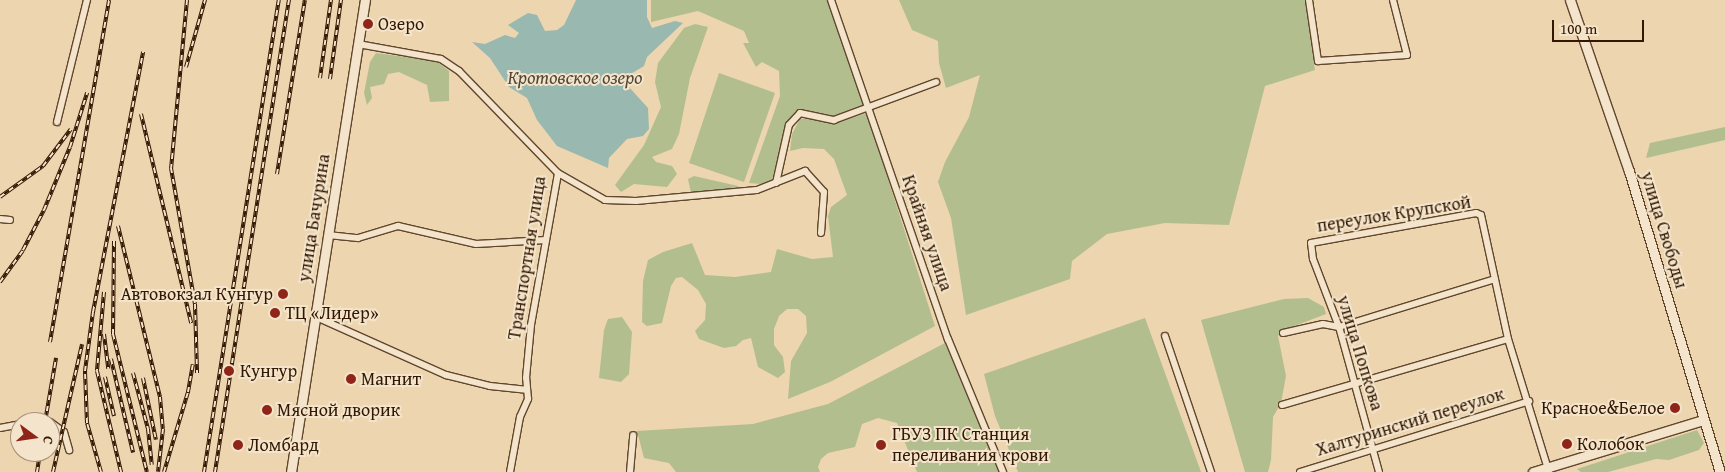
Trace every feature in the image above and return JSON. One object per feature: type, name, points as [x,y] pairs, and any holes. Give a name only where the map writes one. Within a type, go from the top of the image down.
[{"type":"street","points":[[56,122],[86,0]]},
{"type":"street","name":"улица Бачурина","points":[[291,472],[365,0]]},
{"type":"street","name":"Крайняя улица","points":[[831,0],[948,339],[1003,472]]},
{"type":"street","points":[[1309,0],[1318,61],[1407,55],[1393,0]]},
{"type":"street","name":"улица Свободы","points":[[1570,0],[1629,171],[1720,472]]},
{"type":"street","name":"Транспортная улица","points":[[358,44],[441,59],[459,70],[558,173],[531,325],[526,390],[528,399],[520,417],[510,472]]},
{"type":"street","points":[[776,183],[789,126],[800,114],[834,120],[936,82]]},
{"type":"street","points":[[558,173],[605,200],[636,202],[757,190],[805,171],[816,180],[824,192],[821,233]]},
{"type":"street","name":"переулок Крупской","points":[[1311,243],[1476,213],[1481,215],[1495,279]]},
{"type":"street","points":[[0,219],[10,220]]},
{"type":"street","points":[[328,235],[358,238],[398,226],[476,244],[546,240]]},
{"type":"street","name":"улица Попкова","points":[[1311,243],[1313,259],[1339,327],[1379,472]]},
{"type":"street","points":[[1283,333],[1323,324],[1339,327],[1495,279],[1508,339],[1549,470]]},
{"type":"street","points":[[314,316],[446,375],[490,386],[526,390]]},
{"type":"street","points":[[1165,336],[1211,472]]},
{"type":"street","points":[[1282,405],[1508,339]]},
{"type":"street","name":"Халтуринский переулок","points":[[1300,472],[1529,402]]},
{"type":"street","points":[[1533,472],[1549,470],[1704,420]]},
{"type":"street","points":[[60,429],[64,432],[69,450]]},
{"type":"street","points":[[630,472],[632,436]]},
{"type":"green space","points":[[651,0],[827,0],[865,105],[833,117],[798,110],[787,124],[772,180],[761,184],[749,183],[780,96],[779,71],[762,62],[756,67],[743,43],[749,43],[744,31],[698,11],[651,22]]},
{"type":"green space","points":[[899,0],[1305,0],[1315,70],[1265,86],[1229,225],[1165,223],[1107,234],[1072,261],[1070,279],[966,315],[951,218],[938,182],[945,162],[969,117],[980,75],[946,88],[939,63],[938,41],[912,30]]},
{"type":"green space","points":[[695,24],[708,27],[690,78],[679,134],[672,149],[652,157],[656,162],[672,166],[677,174],[667,187],[634,184],[621,192],[615,185],[644,145],[661,107],[655,82],[658,63],[684,28]]},
{"type":"green space","points":[[376,53],[436,61],[449,71],[449,101],[430,102],[427,85],[399,72],[388,74],[384,84],[370,87],[372,98],[367,105],[364,93],[370,62]]},
{"type":"green space","points":[[719,73],[775,93],[744,182],[689,163]]},
{"type":"green space","points":[[867,113],[935,326],[830,382],[788,399],[791,361],[807,333],[806,316],[798,309],[787,309],[779,316],[774,329],[774,345],[783,357],[785,372],[778,378],[758,367],[751,338],[743,340],[736,346],[724,348],[699,339],[695,331],[705,320],[706,304],[698,290],[682,277],[676,278],[671,286],[662,323],[647,326],[642,322],[643,281],[648,260],[663,252],[692,243],[705,275],[735,277],[771,272],[777,249],[812,259],[833,257],[828,216],[831,207],[847,195],[834,159],[824,149],[803,148],[790,151],[792,134],[800,119],[809,118],[833,124]]},
{"type":"green space","points":[[1725,127],[1725,140],[1646,158],[1650,143]]},
{"type":"green space","points":[[694,176],[738,186],[738,190],[691,193],[688,179]]},
{"type":"green space","points":[[1308,298],[1324,307],[1326,314],[1281,331],[1278,336],[1286,376],[1281,403],[1273,417],[1271,460],[1268,472],[1245,472],[1201,320],[1284,299]]},
{"type":"green space","points":[[622,317],[632,332],[629,374],[621,382],[599,378],[604,330],[608,319]]},
{"type":"green space","points":[[1145,318],[1201,472],[1018,472],[995,416],[984,374]]},
{"type":"green space","points":[[945,343],[999,472],[917,472],[897,423],[878,418],[862,424],[855,447],[828,453],[821,459],[818,467],[820,472],[676,472],[669,463],[644,458],[637,431],[753,424],[828,404]]},
{"type":"green space","points":[[1697,430],[1704,443],[1699,450],[1669,460],[1656,459],[1608,472],[1581,472],[1577,469]]},
{"type":"water","name":"Кротовское озеро","points":[[576,0],[647,0],[647,17],[652,28],[675,21],[683,23],[647,57],[644,66],[629,75],[628,86],[648,108],[649,129],[643,136],[627,139],[609,158],[608,168],[557,146],[537,120],[527,98],[509,87],[490,58],[472,42],[485,44],[505,35],[515,38],[519,33],[508,25],[528,13],[537,15],[545,31],[557,30],[564,25]]},
{"type":"railway","points":[[50,342],[109,0]]},
{"type":"railway","points":[[187,0],[171,168],[195,304],[197,373]]},
{"type":"railway","points":[[186,67],[205,0]]},
{"type":"railway","points":[[204,472],[279,0]]},
{"type":"railway","points":[[215,472],[289,0]]},
{"type":"railway","points":[[277,174],[305,0]]},
{"type":"railway","points":[[320,78],[331,0]]},
{"type":"railway","points":[[330,79],[341,0]]},
{"type":"railway","points":[[101,472],[87,423],[85,371],[93,312],[143,52]]},
{"type":"railway","points":[[0,282],[23,250],[44,210],[70,147],[87,93]]},
{"type":"railway","points":[[141,114],[191,323]]},
{"type":"railway","points":[[0,197],[43,166],[71,129]]},
{"type":"railway","points":[[118,226],[160,397],[163,429],[158,472]]},
{"type":"railway","points":[[114,241],[113,334],[147,472]]},
{"type":"railway","points":[[104,292],[97,371],[121,472]]},
{"type":"railway","points":[[104,334],[108,369]]},
{"type":"railway","points":[[53,472],[82,344]]},
{"type":"railway","points":[[47,412],[56,358]]},
{"type":"railway","points":[[111,359],[133,452]]},
{"type":"railway","points":[[164,472],[188,392],[193,364]]},
{"type":"railway","points":[[133,373],[148,429],[152,465]]},
{"type":"railway","points":[[105,377],[114,416]]},
{"type":"railway","points":[[143,378],[156,440]]},
{"type":"railway","points":[[37,472],[38,462]]},
{"type":"place","name":"Озеро","points":[[368,24]]},
{"type":"place","name":"Автовокзал Кунгур","points":[[283,294]]},
{"type":"place","name":"ТЦ «Лидер»","points":[[275,313]]},
{"type":"place","name":"Кунгур","points":[[229,371]]},
{"type":"place","name":"Магнит","points":[[351,379]]},
{"type":"place","name":"Красное&Белое","points":[[1675,408]]},
{"type":"place","name":"Мясной дворик","points":[[267,410]]},
{"type":"place","name":"Колобок","points":[[1567,444]]},
{"type":"place","name":"Ломбард","points":[[238,445]]},
{"type":"place","name":"ГБУЗ ПК Станция переливания крови","points":[[881,445]]}]
